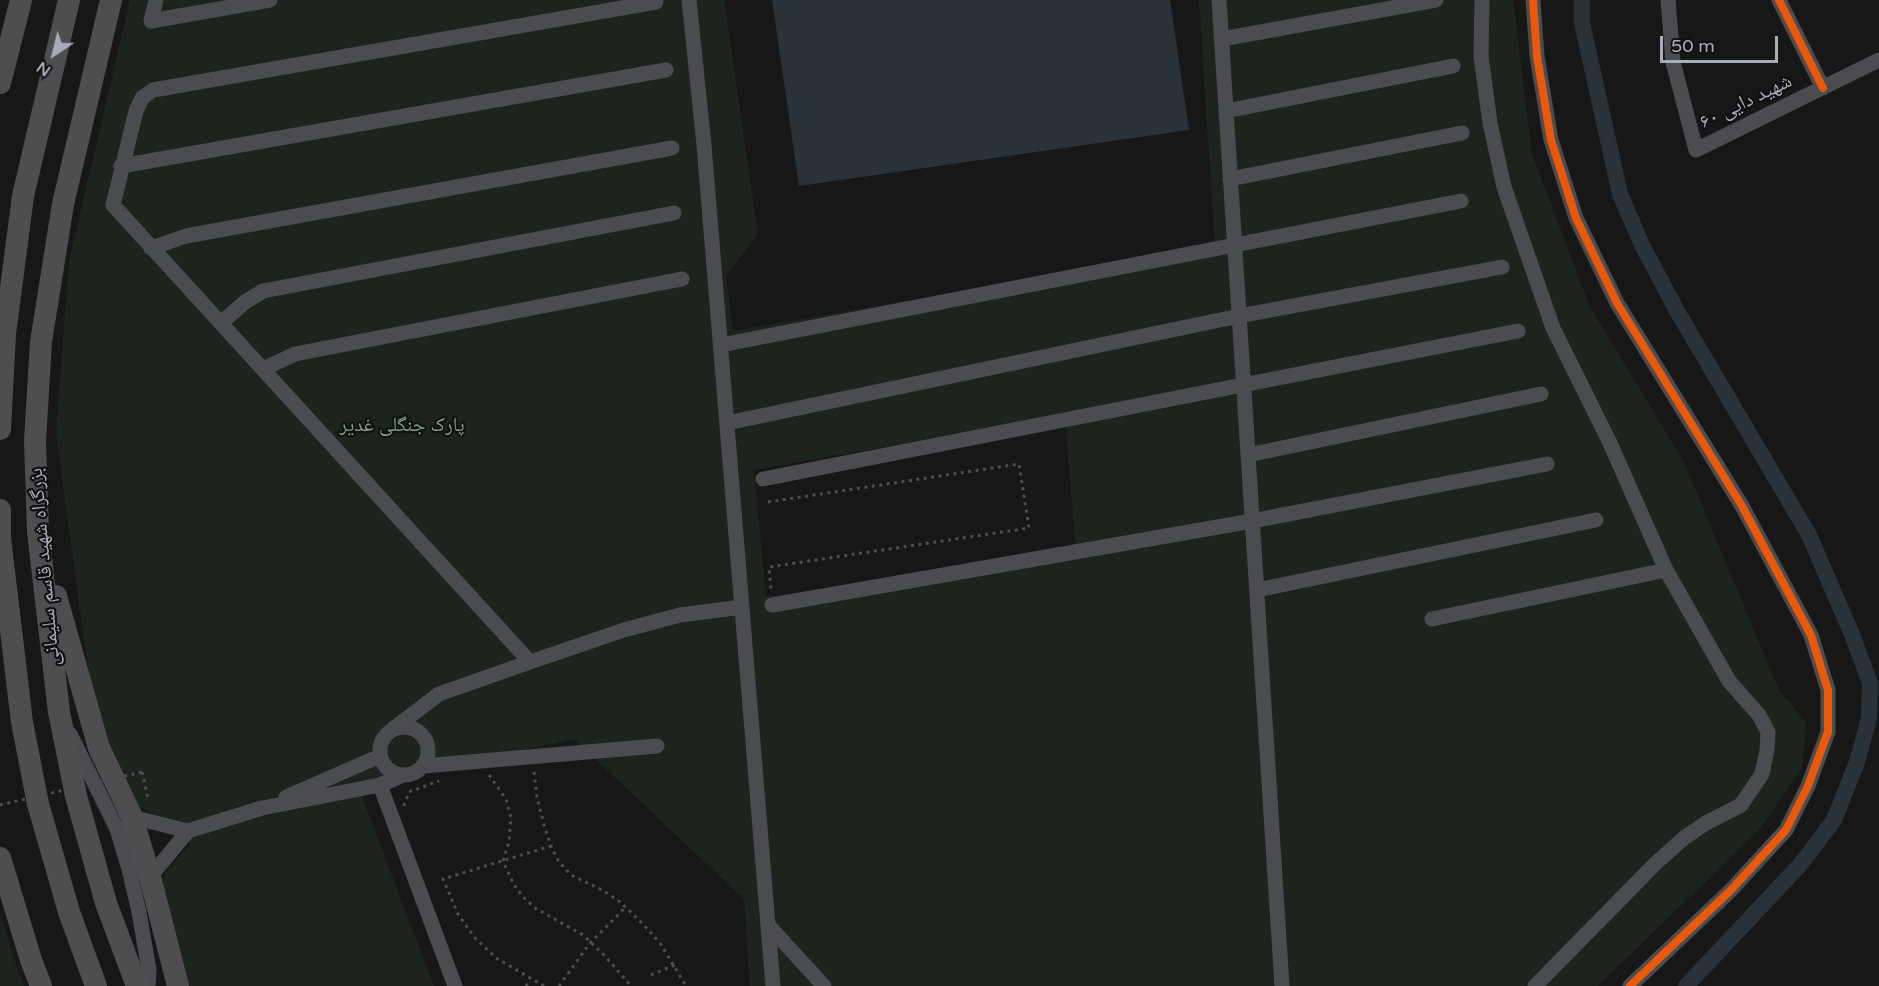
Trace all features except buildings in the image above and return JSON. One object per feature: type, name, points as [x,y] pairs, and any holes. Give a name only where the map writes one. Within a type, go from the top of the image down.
[{"type":"highway","points":[[0,83],[21,0]]},
{"type":"highway","points":[[0,429],[4,334],[23,196],[69,0]]},
{"type":"highway","name":"بزرگراه شهید قاسم سلیمانی","points":[[111,0],[63,204],[41,342],[35,441],[38,532],[59,712],[79,806],[106,903],[136,986]]},
{"type":"highway","name":"بزرگراه شهید قاسم سلیمانی","points":[[0,510],[0,538],[21,710],[34,783],[69,912],[96,986]]},
{"type":"highway","points":[[38,532],[99,748],[132,817],[178,986]]},
{"type":"highway","points":[[0,858],[41,986]]},
{"type":"street","points":[[156,0],[151,21],[270,0]]},
{"type":"street","points":[[689,0],[704,145],[773,986]]},
{"type":"street","points":[[1219,0],[1282,986]]},
{"type":"street","points":[[1222,39],[1436,0]]},
{"type":"street","points":[[1482,0],[1481,56],[1490,123],[1504,187],[1552,328],[1610,443],[1666,570],[1729,681],[1765,723],[1768,732],[1762,774],[1741,805],[1706,823],[1684,838],[1656,863],[1535,986]]},
{"type":"street","points":[[1533,0],[1537,56],[1551,140],[1576,218],[1617,303],[1742,506],[1806,625],[1828,690],[1828,732],[1808,786],[1786,830],[1731,890],[1630,986]]},
{"type":"street","name":"شهید دایی ۶۰","points":[[1668,0],[1673,62],[1696,150],[1879,60]]},
{"type":"street","points":[[1779,0],[1823,88]]},
{"type":"street","points":[[530,662],[112,205],[136,111],[142,98],[153,90],[656,2]]},
{"type":"street","points":[[1226,111],[1453,66]]},
{"type":"street","points":[[121,166],[666,70]]},
{"type":"street","points":[[1230,179],[1462,133]]},
{"type":"street","points":[[151,248],[186,236],[672,148]]},
{"type":"street","points":[[721,345],[1461,201]]},
{"type":"street","points":[[221,324],[245,302],[262,291],[674,213]]},
{"type":"street","points":[[727,423],[1239,316],[1502,267]]},
{"type":"street","points":[[263,369],[296,354],[682,279]]},
{"type":"street","points":[[763,479],[1518,331]]},
{"type":"street","points":[[1248,455],[1540,394]]},
{"type":"street","points":[[772,605],[1252,521],[1547,464]]},
{"type":"street","points":[[1257,590],[1596,520]]},
{"type":"street","points":[[1432,619],[1666,570]]},
{"type":"street","points":[[404,775],[393,772],[384,765],[380,756],[380,745],[385,735],[440,694],[624,630],[680,615],[742,607]]},
{"type":"street","points":[[59,712],[117,829],[139,912],[149,970],[148,986]]},
{"type":"street","points":[[132,817],[188,831],[262,808],[380,785],[414,773],[423,766],[427,756],[427,746],[423,736],[414,729],[404,726],[393,729]]},
{"type":"street","points":[[423,766],[657,746]]},
{"type":"street","points":[[262,808],[380,756]]},
{"type":"street","points":[[380,785],[455,986]]},
{"type":"street","points":[[150,878],[188,831]]},
{"type":"street","points":[[768,925],[824,986]]},
{"type":"path","points":[[768,502],[1019,464],[1029,528],[769,567],[772,605]]},
{"type":"path","points":[[533,764],[537,797],[551,846],[559,862],[571,875],[604,891],[626,907],[660,943],[686,986]]},
{"type":"path","points":[[0,805],[142,772],[148,799]]},
{"type":"path","points":[[488,774],[506,799],[511,818],[509,842],[503,861],[513,883],[522,896],[535,908],[583,935],[631,986]]},
{"type":"path","points":[[404,813],[404,804],[409,792],[440,781]]},
{"type":"path","points":[[544,986],[496,958],[474,937],[458,914],[443,879],[551,846]]},
{"type":"path","points":[[559,986],[590,943],[626,907]]},
{"type":"path","points":[[651,975],[675,965]]},
{"type":"path","points":[[526,986],[530,979]]},
{"type":"green space","name":"پارک جنگلی غدیر","points":[[130,0],[724,0],[758,234],[726,276],[733,331],[1215,247],[1199,0],[1513,0],[1532,154],[1590,307],[1684,462],[1779,690],[1806,722],[1802,768],[1759,830],[1598,986],[750,986],[744,899],[574,739],[358,786],[434,986],[187,986],[161,885],[166,872],[190,844],[188,831],[184,821],[161,819],[136,805],[100,730],[89,676],[56,433],[69,261]],"holes":[[[1065,415],[1076,555],[766,597],[754,470]]]},
{"type":"green space","points":[[0,914],[18,970],[24,986],[0,986]]},
{"type":"shaded area","points":[[772,0],[1170,0],[1189,130],[799,186]]},
{"type":"waterway","points":[[1582,0],[1582,23],[1620,194],[1642,245],[1677,311],[1809,535],[1851,632],[1870,683],[1869,718],[1857,762],[1834,820],[1800,865],[1686,986]]},
{"type":"cycle path","points":[[1533,0],[1537,56],[1551,140],[1576,218],[1617,303],[1742,506],[1811,635],[1828,690],[1828,732],[1808,786],[1786,830],[1731,890],[1630,986]]},
{"type":"cycle path","points":[[1779,0],[1823,88]]}]
